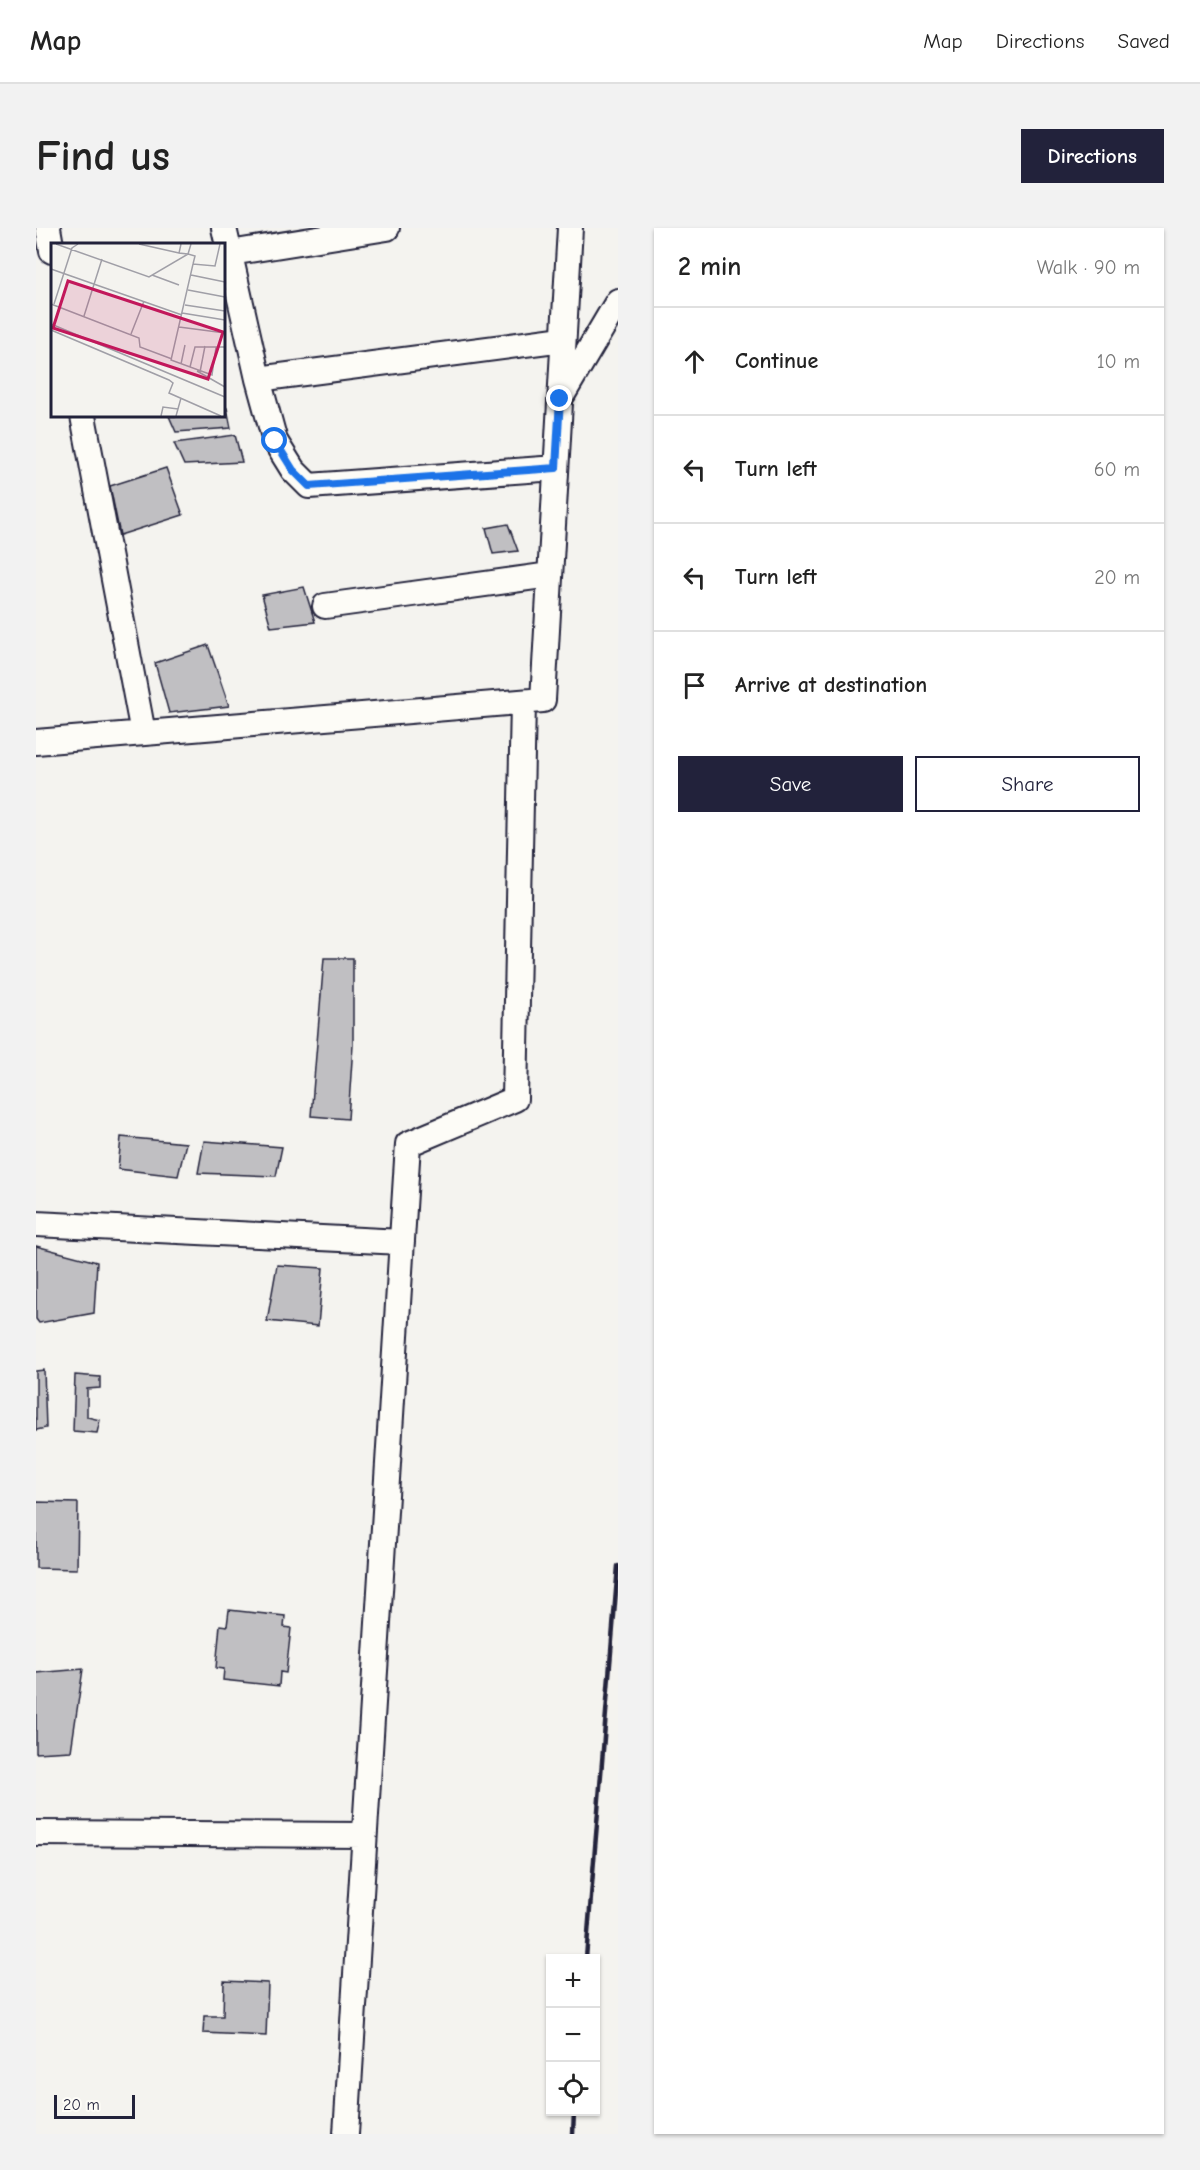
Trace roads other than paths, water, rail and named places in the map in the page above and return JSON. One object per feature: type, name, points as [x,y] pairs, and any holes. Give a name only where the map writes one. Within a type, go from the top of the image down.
[{"type":"street","points":[[48,228],[51,245]]},
{"type":"street","points":[[224,228],[258,379],[275,441],[293,470],[309,486],[556,468]]},
{"type":"street","points":[[230,253],[387,228]]},
{"type":"street","points":[[36,742],[543,700],[570,228]]},
{"type":"street","points":[[560,399],[618,302]]},
{"type":"street","points":[[258,379],[564,339]]},
{"type":"street","points":[[83,417],[143,733]]},
{"type":"street","points":[[325,606],[550,575]]},
{"type":"street","points":[[346,2134],[408,1144],[514,1099],[523,702]]},
{"type":"street","points":[[36,1224],[402,1242]]},
{"type":"street","points":[[36,1833],[364,1835]]},
{"type":"railway","points":[[586,1954],[618,1566]]},
{"type":"railway","points":[[573,2134],[574,2116]]}]
